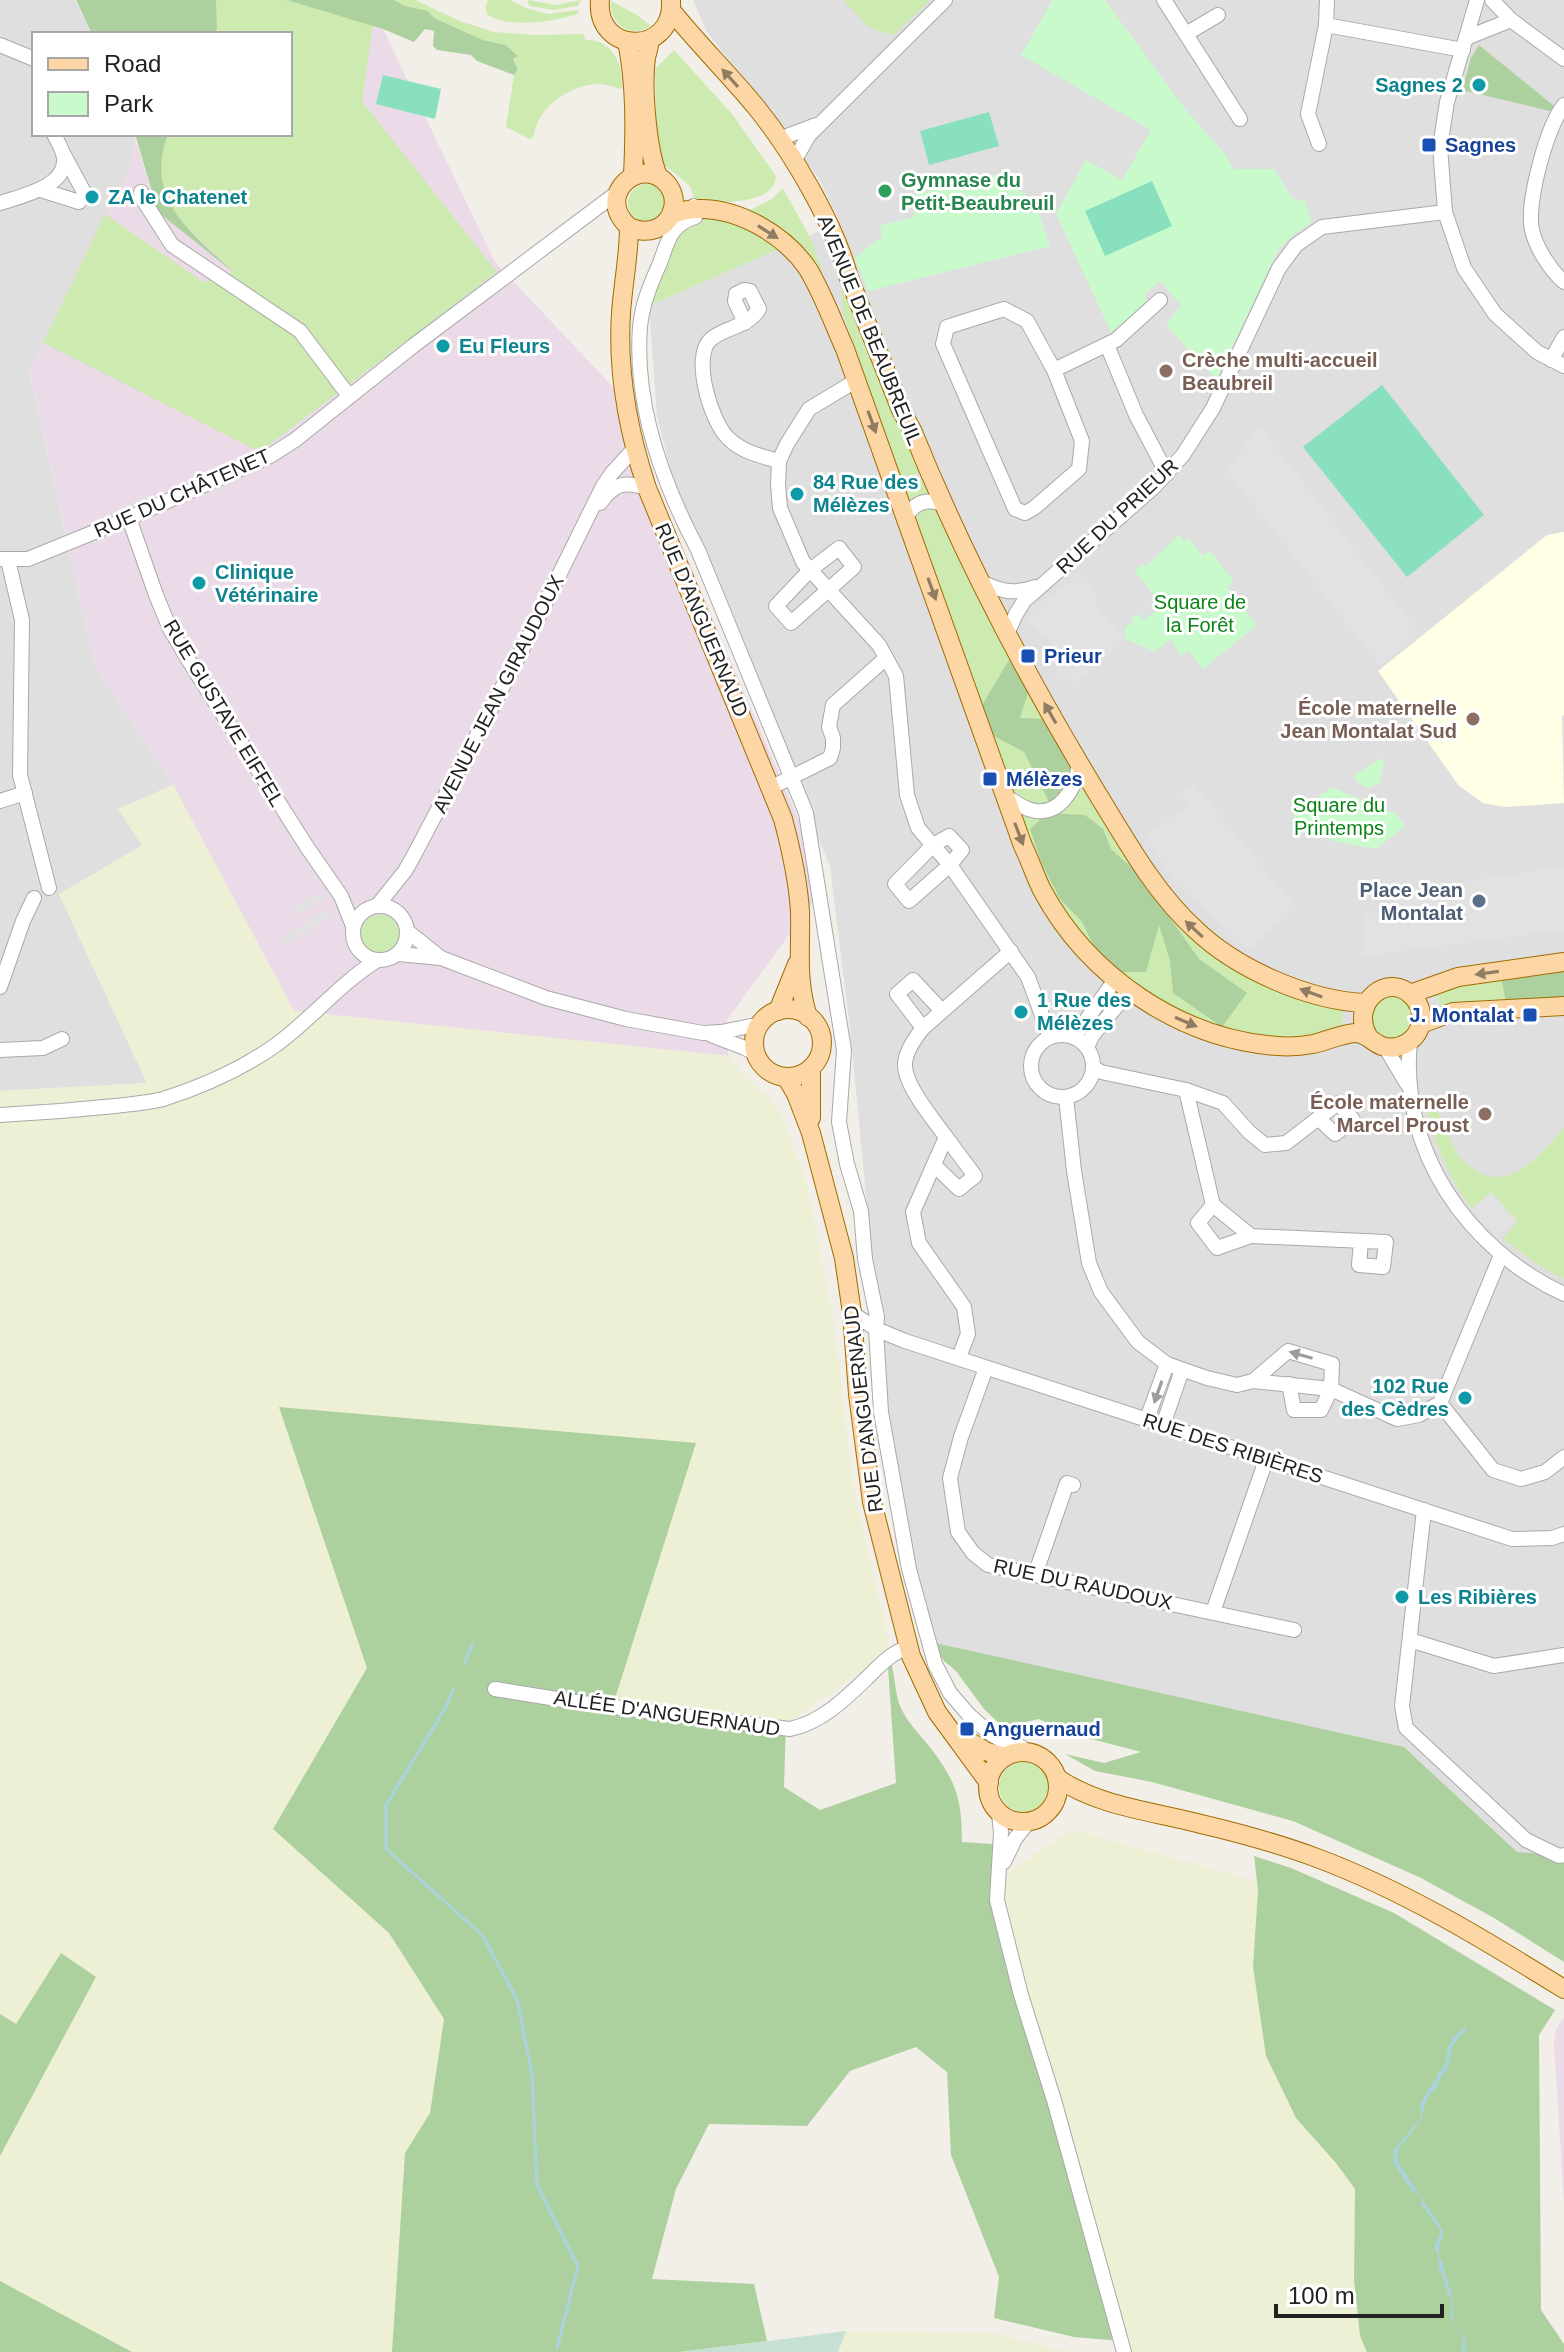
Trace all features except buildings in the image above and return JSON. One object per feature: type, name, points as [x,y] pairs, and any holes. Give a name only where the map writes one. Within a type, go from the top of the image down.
[{"type":"main road","points":[[600,0],[600,16],[606,28],[615,36],[638,42],[649,40],[664,28],[671,5]]},
{"type":"main road","name":"AVENUE DE BEAUBREUIL","points":[[671,5],[688,33],[755,106],[823,212],[901,410],[979,581],[1079,764],[1176,911],[1205,939],[1242,963],[1278,981],[1335,1000],[1366,1003],[1371,996],[1387,988],[1410,994],[1458,977],[1564,962]]},
{"type":"main road","points":[[649,40],[646,108],[652,160],[658,176]]},
{"type":"main road","points":[[627,41],[635,139],[633,176]]},
{"type":"main road","points":[[618,192],[625,181],[633,176],[646,173],[658,176],[672,192],[672,214]]},
{"type":"main road","name":"RUE D'ANGUERNAUD","points":[[618,192],[616,207],[624,221],[627,276],[621,312],[622,391],[634,449],[647,488],[772,787],[793,855],[803,1002],[808,1017],[819,1029],[821,1040],[821,1050],[811,1068],[811,1133]]},
{"type":"main road","name":"AVENUE DE BEAUBREUIL","points":[[672,214],[694,206],[742,218],[764,229],[787,245],[818,288],[857,380],[1005,796],[1043,891],[1074,936],[1122,986],[1168,1015],[1214,1034],[1274,1046],[1314,1044],[1357,1033],[1368,1036]]},
{"type":"main road","name":"RUE D'ANGUERNAUD","points":[[627,276],[641,247],[672,214]]},
{"type":"main road","points":[[624,221],[637,230],[654,230]]},
{"type":"main road","name":"RUE D'ANGUERNAUD","points":[[778,1011],[798,962]]},
{"type":"main road","points":[[1366,1003],[1362,1020],[1368,1036],[1385,1047],[1394,1047],[1410,1041],[1421,1024],[1420,1007],[1410,994]]},
{"type":"main road","points":[[1421,1024],[1453,1012],[1564,1006]]},
{"type":"main road","points":[[756,1054],[754,1038],[764,1019],[778,1011],[795,1010],[808,1017]]},
{"type":"main road","name":"RUE D'ANGUERNAUD","points":[[756,1054],[765,1069],[786,1077],[796,1094],[811,1133],[844,1258],[872,1502],[909,1647],[937,1712],[989,1783]]},
{"type":"main road","points":[[786,1077],[811,1068]]},
{"type":"main road","name":"RUE D'ANGUERNAUD","points":[[946,1723],[973,1745],[1005,1757]]},
{"type":"main road","points":[[1028,1752],[1047,1761],[1057,1778],[1057,1793],[1051,1807],[1038,1818],[1013,1820],[999,1812],[991,1799],[989,1783],[994,1768],[1005,1757],[1028,1752]]},
{"type":"main road","points":[[1057,1778],[1093,1797],[1122,1806],[1202,1824],[1316,1858],[1411,1900],[1471,1932],[1564,1989]]},
{"type":"main road","points":[[1051,1807],[1074,1803],[1122,1806]]},
{"type":"street","points":[[793,163],[803,143],[820,123],[945,0]]},
{"type":"street","points":[[1164,0],[1240,119]]},
{"type":"street","points":[[1319,144],[1308,114],[1326,25],[1327,0]]},
{"type":"street","points":[[1477,0],[1447,102],[1439,153],[1445,212],[1464,268],[1495,314],[1537,352],[1560,364],[1564,337]]},
{"type":"street","points":[[1492,0],[1511,20],[1562,51]]},
{"type":"street","points":[[1186,34],[1218,15]]},
{"type":"street","points":[[1326,25],[1464,44],[1511,20]]},
{"type":"street","points":[[0,45],[32,58]]},
{"type":"street","points":[[1564,105],[1552,127],[1532,203],[1532,230],[1543,255],[1564,282]]},
{"type":"street","points":[[779,139],[820,123]]},
{"type":"street","points":[[41,190],[79,202],[85,194],[55,136]]},
{"type":"street","points":[[0,203],[41,190],[58,177],[64,167],[64,155]]},
{"type":"street","points":[[141,192],[172,245],[300,331],[349,396]]},
{"type":"street","name":"RUE DU CHÂTENET","points":[[4,560],[28,559],[270,456],[618,192]]},
{"type":"street","points":[[694,206],[695,217],[683,221],[673,230],[646,297],[640,327],[642,392],[658,458],[678,512],[698,550],[806,813],[844,1050],[839,1122],[861,1211],[865,1259],[877,1317],[881,1412],[909,1569],[935,1664],[950,1693],[969,1715],[992,1735],[1015,1743],[1028,1752]]},
{"type":"street","name":"RUE DU PRIEUR","points":[[1007,634],[1024,601],[1154,487],[1183,455],[1203,425],[1279,268],[1296,245],[1322,227],[1445,212]]},
{"type":"street","name":"RUE DU CHÂTENET","points":[[579,221],[604,214],[624,221]]},
{"type":"street","points":[[1054,370],[1116,340],[1160,300]]},
{"type":"street","points":[[1004,309],[1027,321],[1054,370],[1082,441],[1079,469],[1025,513],[1015,509],[943,344],[947,327],[1004,309]]},
{"type":"street","points":[[745,323],[710,339],[703,354],[705,389],[714,419],[727,438],[747,452],[779,461]]},
{"type":"street","points":[[1107,345],[1136,415],[1167,474]]},
{"type":"street","points":[[857,380],[809,409],[787,444],[779,461],[780,508],[803,562],[879,645],[896,676],[907,795],[918,828],[950,865],[1028,977],[1050,1037]]},
{"type":"street","name":"AVENUE JEAN GIRAUDOUX","points":[[374,907],[405,871],[523,648],[603,486],[634,449]]},
{"type":"street","name":"AVENUE JEAN GIRAUDOUX","points":[[590,516],[607,493],[619,485],[647,488]]},
{"type":"street","points":[[906,516],[918,502],[929,500],[943,504]]},
{"type":"street","name":"RUE GUSTAVE EIFFEL","points":[[129,518],[170,629],[341,896],[353,926]]},
{"type":"street","points":[[839,548],[854,567],[829,590],[791,623],[776,606],[810,570],[839,548]]},
{"type":"street","points":[[4,560],[22,620],[20,775],[49,888]]},
{"type":"street","name":"RUE DU PRIEUR","points":[[979,581],[1005,591],[1020,592],[1042,584]]},
{"type":"street","points":[[772,787],[830,758],[833,738],[829,727],[833,705],[886,658]]},
{"type":"street","points":[[1005,796],[1031,810],[1052,809],[1068,798],[1079,764]]},
{"type":"street","points":[[0,801],[25,793]]},
{"type":"street","points":[[933,845],[895,884],[909,901],[950,865]]},
{"type":"street","name":"AVENUE JEAN GIRAUDOUX","points":[[401,917],[400,895],[405,871]]},
{"type":"street","points":[[341,896],[374,907],[391,908],[401,917],[407,931],[441,958],[498,981],[561,1003],[703,1033],[756,1054]]},
{"type":"street","points":[[0,987],[4,962],[34,898]]},
{"type":"street","points":[[374,907],[358,916],[353,926],[355,946],[367,958],[384,961],[398,954],[407,931]]},
{"type":"street","points":[[349,979],[355,946]]},
{"type":"street","points":[[934,1165],[959,1189],[975,1176],[913,1091],[904,1064],[913,1040],[923,1028],[1011,951]]},
{"type":"street","points":[[398,954],[441,958]]},
{"type":"street","points":[[0,1115],[65,1112],[163,1099],[222,1076],[272,1048],[308,1019],[349,979],[376,961]]},
{"type":"street","points":[[923,1028],[897,994],[913,980],[942,1011]]},
{"type":"street","points":[[1074,1037],[1122,986]]},
{"type":"street","points":[[1087,1047],[1122,986]]},
{"type":"street","points":[[703,1033],[760,1024]]},
{"type":"street","points":[[1050,1037],[1074,1037],[1087,1047],[1093,1060],[1091,1078],[1077,1094],[1066,1097],[1047,1093],[1034,1079],[1032,1060],[1041,1043],[1050,1037]]},
{"type":"street","points":[[0,1050],[43,1048],[62,1039]]},
{"type":"street","points":[[1410,1041],[1409,1088],[1423,1142],[1438,1177],[1468,1222],[1485,1241],[1521,1270],[1564,1294]]},
{"type":"street","points":[[1385,1047],[1409,1088]]},
{"type":"street","points":[[1094,1068],[1186,1090],[1223,1103],[1265,1145],[1286,1143],[1318,1118]]},
{"type":"street","points":[[1186,1090],[1213,1205],[1251,1236]]},
{"type":"street","points":[[1066,1097],[1089,1263],[1101,1292],[1138,1342],[1175,1367],[1237,1385],[1253,1381],[1331,1389],[1397,1419],[1419,1415],[1440,1403],[1501,1255]]},
{"type":"street","points":[[946,1137],[913,1212],[919,1243],[964,1307],[968,1334],[959,1357]]},
{"type":"street","points":[[1213,1205],[1198,1223],[1217,1248],[1251,1236],[1361,1241]]},
{"type":"street","name":"RUE DES RIBIÈRES","points":[[852,1313],[876,1329],[905,1341],[1512,1539],[1552,1538],[1564,1534]]},
{"type":"street","points":[[857,1377],[878,1355],[905,1341]]},
{"type":"street","points":[[1253,1381],[1288,1351],[1332,1364],[1331,1389],[1321,1410],[1294,1410],[1289,1384]]},
{"type":"street","points":[[1147,1419],[1175,1367]]},
{"type":"street","points":[[1163,1425],[1175,1367]]},
{"type":"street","name":"RUE DU RAUDOUX","points":[[986,1368],[950,1478],[958,1532],[973,1553],[988,1565],[1294,1630]]},
{"type":"street","points":[[1440,1403],[1493,1470],[1521,1479],[1545,1472],[1564,1457]]},
{"type":"street","points":[[1213,1612],[1266,1460]]},
{"type":"street","points":[[1035,1575],[1067,1483],[1073,1485]]},
{"type":"street","points":[[1424,1510],[1402,1706],[1406,1728],[1526,1840],[1559,1856],[1564,1855]]},
{"type":"street","points":[[1410,1640],[1494,1666],[1564,1655]]},
{"type":"street","name":"ALLÉE D'ANGUERNAUD","points":[[495,1689],[790,1729],[819,1719],[884,1661],[909,1647]]},
{"type":"street","points":[[999,1812],[997,1900],[1021,1995],[1054,2100],[1124,2352]]},
{"type":"street","points":[[1000,1870],[1012,1844],[1029,1821]]},
{"type":"shaded area","points":[[0,0],[75,0],[91,32],[32,32],[32,136],[134,136],[133,157],[123,185],[110,204],[29,371],[95,667],[173,785],[119,809],[143,845],[59,894],[147,1083],[0,1091]]},
{"type":"shaded area","points":[[216,0],[287,0],[383,29],[495,262],[615,389],[826,884],[727,1020],[728,1056],[294,1011],[173,785],[95,667],[29,370],[110,204],[123,185],[133,157],[134,136],[158,212],[168,136],[292,136],[292,32],[215,32]]},
{"type":"shaded area","points":[[693,0],[1564,0],[1564,1855],[1517,1852],[1404,1747],[931,1642],[904,1543],[830,866],[681,511],[657,416],[649,306],[840,222],[818,177],[707,32]]},
{"type":"shaded area","points":[[1259,425],[1419,633],[1380,666],[1227,471]]},
{"type":"shaded area","points":[[1564,532],[1564,803],[1505,807],[1483,803],[1459,786],[1378,671],[1547,535]]},
{"type":"shaded area","points":[[1081,572],[1097,595],[1096,605],[1125,639],[1075,683],[1057,671],[1052,658],[1053,645],[1029,623],[1033,610]]},
{"type":"shaded area","points":[[1193,783],[1297,908],[1249,949],[1174,881],[1146,837],[1188,804],[1180,793]]},
{"type":"shaded area","points":[[173,785],[294,1011],[728,1056],[748,1080],[767,1096],[782,1115],[808,1190],[835,1329],[853,1485],[889,1644],[887,1653],[786,1724],[612,1709],[280,1407],[367,1668],[273,1829],[389,1933],[444,2019],[430,2113],[405,2153],[392,2352],[132,2352],[0,2281],[0,2156],[96,1977],[16,2025],[0,2014],[0,1091],[147,1083],[59,894],[142,846],[118,809]]},
{"type":"shaded area","name":"Place Jean Montalat","points":[[1564,866],[1564,930],[1363,956],[1363,912],[1375,914],[1412,890]]},
{"type":"shaded area","points":[[321,892],[325,899],[297,916],[292,908]]},
{"type":"shaded area","points":[[331,908],[335,915],[285,944],[282,937]]},
{"type":"shaded area","points":[[1491,1192],[1516,1220],[1497,1237],[1472,1209]]},
{"type":"shaded area","points":[[1071,1829],[1258,1882],[1336,2163],[1355,2189],[1354,2280],[1360,2336],[1367,2352],[1126,2352],[997,1900],[1010,1872]]},
{"type":"shaded area","points":[[1564,2018],[1564,2203],[1554,2044],[1556,2029]]},
{"type":"shaded area","points":[[846,2331],[994,2333],[1068,2352],[838,2352]]},
{"type":"shaded area","points":[[846,2331],[838,2352],[680,2352]]},
{"type":"green space","points":[[76,0],[216,0],[215,32],[91,32]]},
{"type":"green space","points":[[216,0],[289,0],[373,24],[362,101],[497,272],[260,452],[43,343],[105,214],[203,282],[233,272],[176,213],[162,179],[162,158],[168,136],[292,136],[292,32],[215,32]]},
{"type":"green space","points":[[287,0],[394,0],[428,11],[434,18],[483,40],[506,45],[518,56],[513,59],[518,69],[514,75],[477,61],[471,55],[437,50],[433,46],[434,31],[425,29],[414,42],[383,29]]},
{"type":"green space","points":[[394,0],[415,0],[460,21],[494,32],[584,34],[585,40],[603,44],[615,55],[621,71],[622,89],[597,84],[566,94],[548,108],[536,126],[534,137],[529,139],[506,127],[514,75],[518,69],[513,58],[518,56],[506,45],[483,40],[434,18],[427,11]]},
{"type":"green space","points":[[488,0],[510,0],[548,14],[578,10],[579,13],[559,19],[518,23],[495,19],[487,14],[485,7]]},
{"type":"green space","points":[[528,0],[556,5],[581,0],[578,6],[554,10],[529,6]]},
{"type":"green space","points":[[843,0],[930,0],[894,35],[870,28]]},
{"type":"green space","points":[[1050,0],[1105,0],[1185,109],[1225,154],[1233,169],[1274,169],[1293,199],[1305,201],[1312,222],[1278,250],[1217,380],[1166,325],[1181,305],[1160,281],[1145,294],[1147,304],[1111,332],[1056,214],[1086,160],[1122,180],[1151,130],[1021,55]]},
{"type":"green space","points":[[611,1],[651,26],[636,31],[622,27],[613,17]]},
{"type":"green space","points":[[1479,45],[1554,106],[1550,111],[1462,90],[1471,58]]},
{"type":"green space","points":[[674,50],[732,114],[776,176],[773,186],[766,193],[745,200],[698,204],[690,186],[662,163],[656,129],[655,69]]},
{"type":"green space","points":[[383,75],[441,89],[435,119],[376,104]]},
{"type":"green space","points":[[989,112],[999,146],[929,165],[920,131]]},
{"type":"green space","points":[[136,136],[167,136],[162,157],[162,178],[167,196],[187,228],[233,272],[158,212]]},
{"type":"green space","points":[[991,174],[1034,200],[1050,246],[868,291],[855,258],[882,236],[880,226],[915,217],[910,196]]},
{"type":"green space","points":[[1152,181],[1172,226],[1105,256],[1085,211]]},
{"type":"green space","points":[[647,184],[660,190],[666,203],[660,216],[647,222],[634,216],[628,203],[634,190]]},
{"type":"green space","points":[[783,188],[813,243],[836,317],[818,277],[746,212],[772,199]]},
{"type":"green space","points":[[704,216],[744,227],[779,249],[649,306],[677,231]]},
{"type":"green space","points":[[842,278],[924,471],[900,481],[850,339],[842,306]]},
{"type":"green space","points":[[1382,385],[1484,515],[1407,577],[1303,447]]},
{"type":"green space","points":[[925,478],[933,495],[921,495],[908,503],[902,487]]},
{"type":"green space","points":[[933,505],[940,511],[975,586],[1074,772],[1050,804],[1026,799],[1007,782],[914,524],[919,507]]},
{"type":"green space","name":"Square de la Forêt","points":[[1179,535],[1184,541],[1188,538],[1203,556],[1210,551],[1234,581],[1227,587],[1257,625],[1203,669],[1188,651],[1180,656],[1171,639],[1155,652],[1125,639],[1125,627],[1133,622],[1131,619],[1139,614],[1144,620],[1163,606],[1134,570],[1142,564],[1145,567]]},
{"type":"green space","points":[[1012,655],[1029,689],[1020,718],[1045,719],[1074,772],[1066,792],[1050,804],[1024,752],[990,734],[981,707]]},
{"type":"green space","points":[[1381,758],[1384,761],[1380,783],[1369,788],[1361,785],[1355,775]]},
{"type":"green space","points":[[1085,787],[1151,894],[1183,931],[1201,947],[1234,967],[1343,1008],[1342,1029],[1306,1039],[1280,1040],[1229,1032],[1174,1010],[1123,977],[1075,929],[1039,868],[1017,807],[1066,806]]},
{"type":"green space","name":"Square du Printemps","points":[[1332,787],[1396,814],[1405,826],[1376,849],[1333,841],[1293,821],[1294,814]]},
{"type":"green space","points":[[1047,813],[1085,815],[1103,829],[1111,849],[1139,874],[1199,959],[1247,993],[1222,1027],[1173,993],[1170,961],[1159,925],[1146,972],[1117,972],[1098,957],[1083,923],[1060,899],[1042,864],[1030,829]]},
{"type":"green space","points":[[380,915],[393,921],[399,934],[393,947],[380,953],[367,947],[361,934],[367,921]]},
{"type":"green space","points":[[1564,969],[1564,997],[1441,1007],[1435,990],[1442,987]]},
{"type":"green space","points":[[1564,969],[1564,997],[1506,1002],[1501,977]]},
{"type":"green space","points":[[1392,996],[1407,1002],[1413,1017],[1407,1032],[1392,1038],[1377,1032],[1371,1017],[1377,1002]]},
{"type":"green space","points":[[1422,1095],[1432,1095],[1461,1159],[1487,1176],[1500,1177],[1524,1167],[1564,1127],[1564,1279],[1503,1239],[1517,1222],[1491,1192],[1472,1209],[1441,1155]]},
{"type":"green space","points":[[279,1407],[696,1443],[612,1708],[786,1724],[784,1787],[820,1810],[896,1783],[887,1653],[903,1712],[938,1758],[956,1791],[962,1842],[994,1844],[997,1900],[1121,2341],[1074,2337],[994,2318],[999,2277],[951,2155],[947,2072],[916,2047],[850,2071],[807,2126],[709,2124],[676,2189],[652,2279],[754,2284],[767,2341],[680,2352],[392,2352],[405,2153],[430,2113],[444,2019],[389,1933],[273,1829],[367,1668]]},
{"type":"green space","points":[[931,1642],[1404,1747],[1517,1852],[1564,1855],[1564,1962],[1494,1918],[1421,1878],[1293,1821],[1152,1782],[1095,1771],[1065,1754],[1104,1763],[1141,1752],[1065,1732],[1039,1719],[1003,1727],[984,1709]]},
{"type":"green space","points":[[1024,1762],[1042,1769],[1049,1787],[1042,1805],[1024,1812],[1006,1805],[999,1787],[1006,1769]]},
{"type":"green space","points":[[1254,1856],[1291,1868],[1394,1913],[1555,2010],[1539,2035],[1541,2310],[1564,2344],[1564,2352],[1367,2352],[1360,2336],[1354,2280],[1355,2189],[1296,2118],[1266,2056],[1253,1967],[1258,1890]]},
{"type":"green space","points":[[61,1953],[96,1977],[0,2156],[0,2014],[16,2024]]},
{"type":"green space","points":[[0,2281],[132,2352],[0,2352]]},
{"type":"water","points":[[1455,2039],[1449,2047],[1447,2070],[1441,2071],[1437,2088],[1427,2099],[1420,2121],[1395,2152],[1432,2214],[1401,2172],[1393,2151],[1420,2119],[1424,2098],[1436,2086],[1439,2070],[1445,2069],[1448,2046]]},
{"type":"water","points":[[1434,2217],[1442,2229],[1439,2251],[1444,2274],[1439,2270],[1434,2246],[1440,2234]]},
{"type":"water","points":[[1445,2280],[1453,2303],[1453,2316],[1464,2336],[1464,2352],[1462,2336],[1451,2317],[1452,2305]]},
{"type":"waterway","points":[[464,1665],[472,1644]]},
{"type":"waterway","points":[[453,1690],[446,1707],[386,1805],[386,1849],[482,1935],[517,1999],[532,2074],[537,2185],[578,2266],[557,2348]]},
{"type":"waterway","points":[[1421,2108],[1445,2068],[1450,2049],[1457,2038],[1453,2039],[1465,2029]]},
{"type":"waterway","points":[[1397,2148],[1395,2162],[1413,2190]]},
{"type":"waterway","points":[[1422,2203],[1439,2226]]},
{"type":"waterway","points":[[1440,2261],[1450,2295]]},
{"type":"waterway","points":[[1463,2352],[1464,2340]]},
{"type":"place","name":"Sagnes 2","points":[[1479,85]]},
{"type":"place","name":"Sagnes","points":[[1429,145]]},
{"type":"place","name":"Gymnase du Petit-Beaubreuil","points":[[885,191]]},
{"type":"place","name":"ZA le Chatenet","points":[[92,197]]},
{"type":"place","name":"Eu Fleurs","points":[[443,346]]},
{"type":"place","name":"Crèche multi-accueil Beaubreil","points":[[1166,371]]},
{"type":"place","name":"84 Rue des Mélèzes","points":[[797,494]]},
{"type":"place","name":"Clinique Vétérinaire","points":[[199,583]]},
{"type":"place","name":"Prieur","points":[[1028,656]]},
{"type":"place","name":"École maternelle Jean Montalat Sud","points":[[1473,719]]},
{"type":"place","name":"Mélèzes","points":[[990,779]]},
{"type":"place","name":"Place Jean Montalat","points":[[1479,901]]},
{"type":"place","name":"1 Rue des Mélèzes","points":[[1021,1012]]},
{"type":"place","name":"J. Montalat","points":[[1530,1015]]},
{"type":"place","name":"École maternelle Marcel Proust","points":[[1485,1114]]},
{"type":"place","name":"102 Rue des Cèdres","points":[[1465,1398]]},
{"type":"place","name":"Les Ribières","points":[[1402,1597]]},
{"type":"place","name":"Anguernaud","points":[[967,1729]]}]
